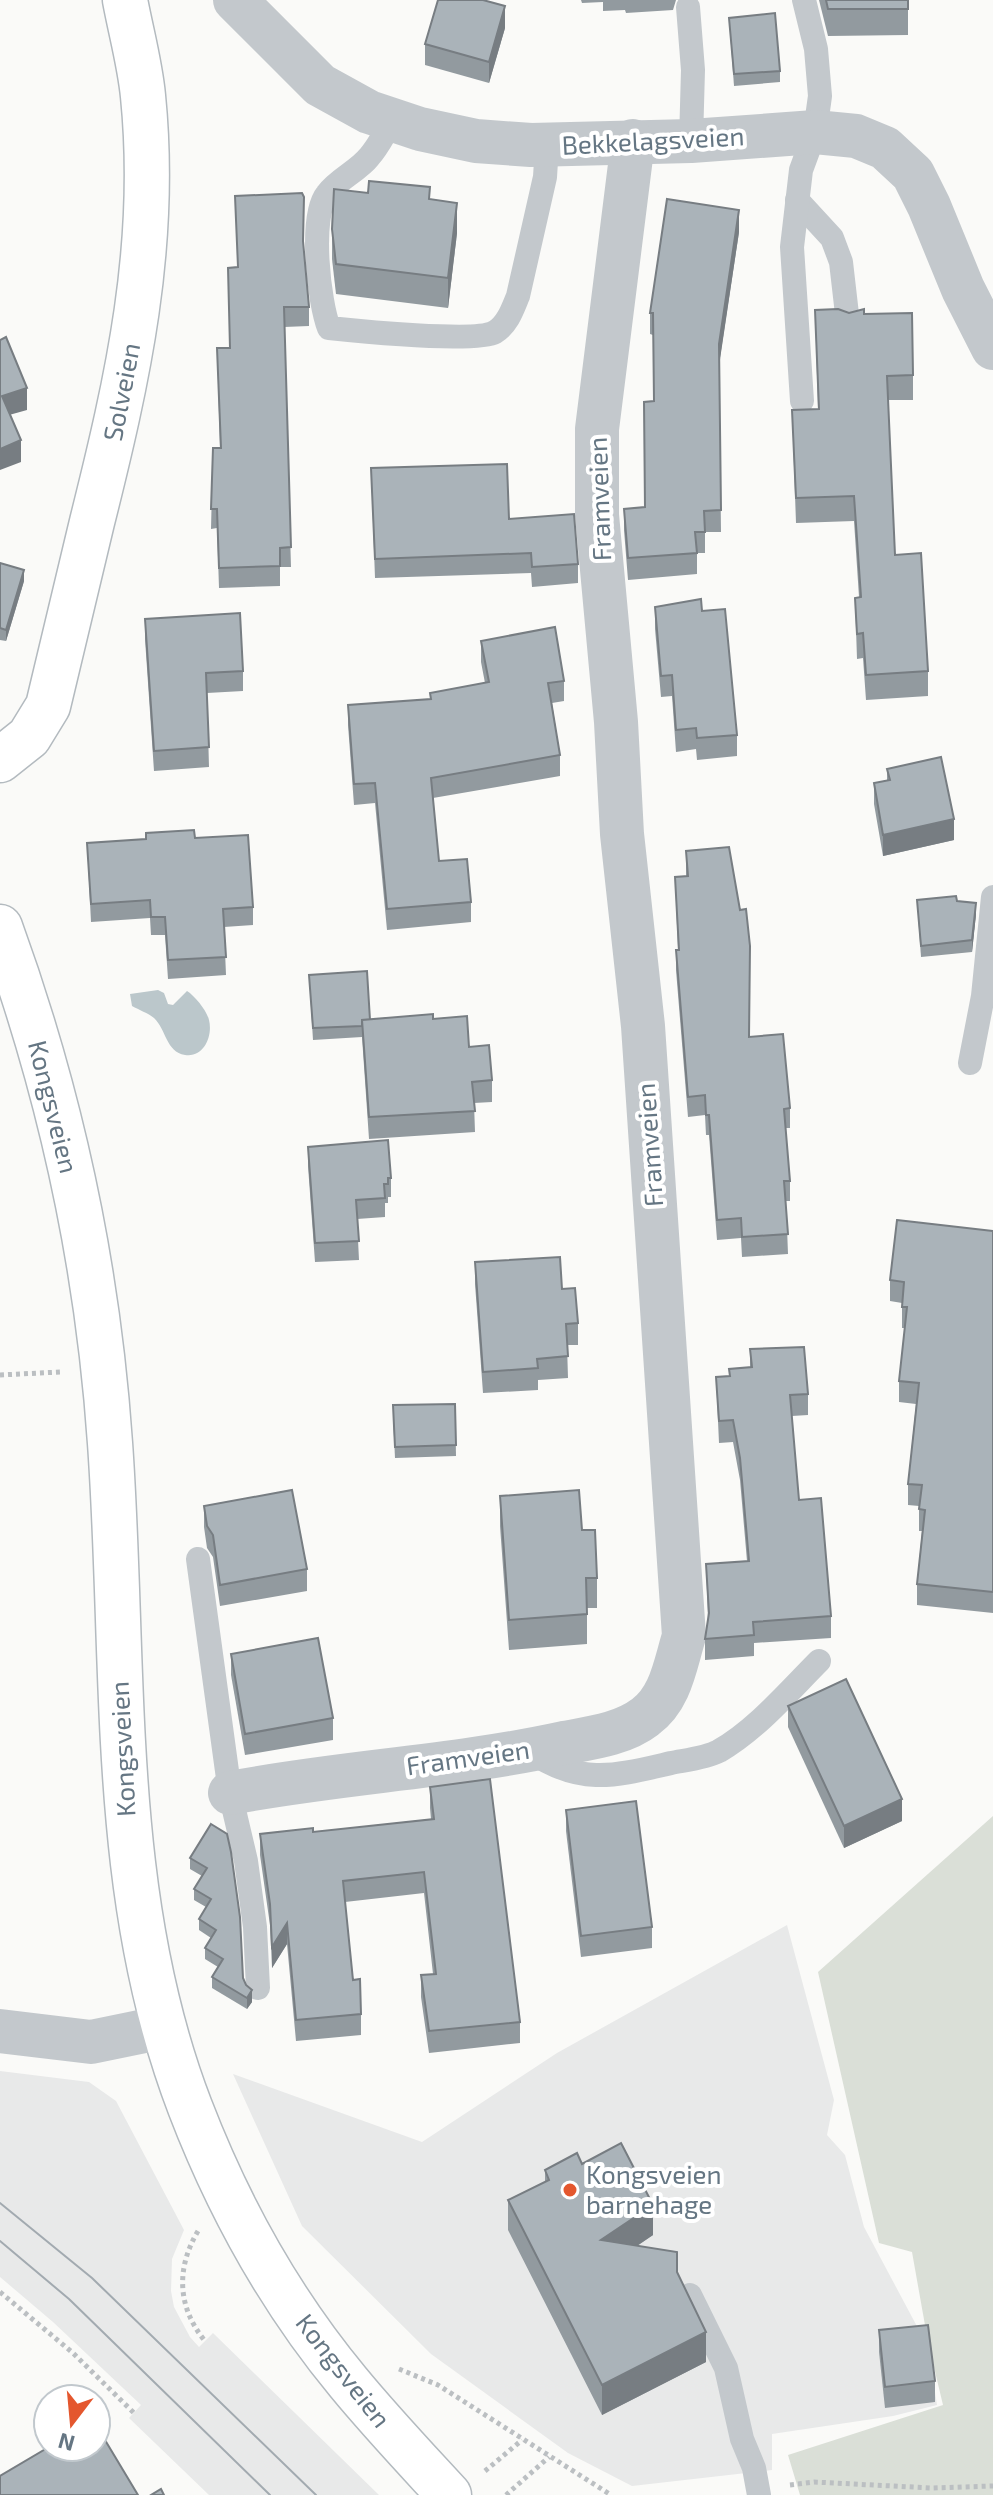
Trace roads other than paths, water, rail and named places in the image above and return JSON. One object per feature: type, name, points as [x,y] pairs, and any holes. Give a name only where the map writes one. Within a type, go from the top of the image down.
[{"type":"main road","name":"Solveien","points":[[0,760],[29,737],[48,706],[118,421],[138,310],[145,236],[145,127],[143,93],[125,0]]},
{"type":"main road","name":"Kongsveien","points":[[0,927],[46,1071],[95,1305],[110,1440],[126,1813],[139,1920],[164,2027],[188,2103],[229,2198],[284,2295],[314,2339],[386,2427],[466,2483]]},
{"type":"street","name":"Bekkelagsveien","points":[[235,0],[320,85],[369,112],[420,129],[476,141],[547,145],[691,141],[815,132],[856,136],[885,148],[913,174],[963,289],[993,348]]},
{"type":"street","name":"Framveien","points":[[230,1793],[337,1775],[529,1751],[612,1733],[645,1718],[665,1698],[684,1636],[643,1026],[622,834],[616,722],[597,515],[597,429],[633,141]]},
{"type":"street","points":[[0,2031],[91,2042],[164,2027]]},
{"type":"lane","points":[[802,401],[792,247],[801,170],[815,132],[820,96],[816,49],[804,0]]},
{"type":"lane","points":[[688,7],[693,70],[691,141]]},
{"type":"lane","points":[[393,120],[369,158],[326,194],[321,206],[317,233],[318,259],[329,328],[446,335],[491,334],[499,329],[511,313],[518,296],[545,177],[547,145]]},
{"type":"lane","points":[[797,200],[832,238],[841,262],[848,323]]},
{"type":"lane","points":[[970,1063],[983,996],[993,897]]},
{"type":"lane","points":[[198,1559],[230,1793],[246,1861],[255,1927],[258,1988]]},
{"type":"lane","points":[[529,1751],[548,1764],[577,1774],[609,1777],[716,1753],[752,1727],[819,1661]]},
{"type":"lane","points":[[690,2295],[726,2368],[742,2439],[754,2468],[759,2492]]},
{"type":"tram line","points":[[0,2203],[92,2278],[316,2495]]},
{"type":"tram line","points":[[0,2241],[69,2299],[270,2495]]},
{"type":"place","name":"Kongsveien barnehage","points":[[570,2190]]}]
